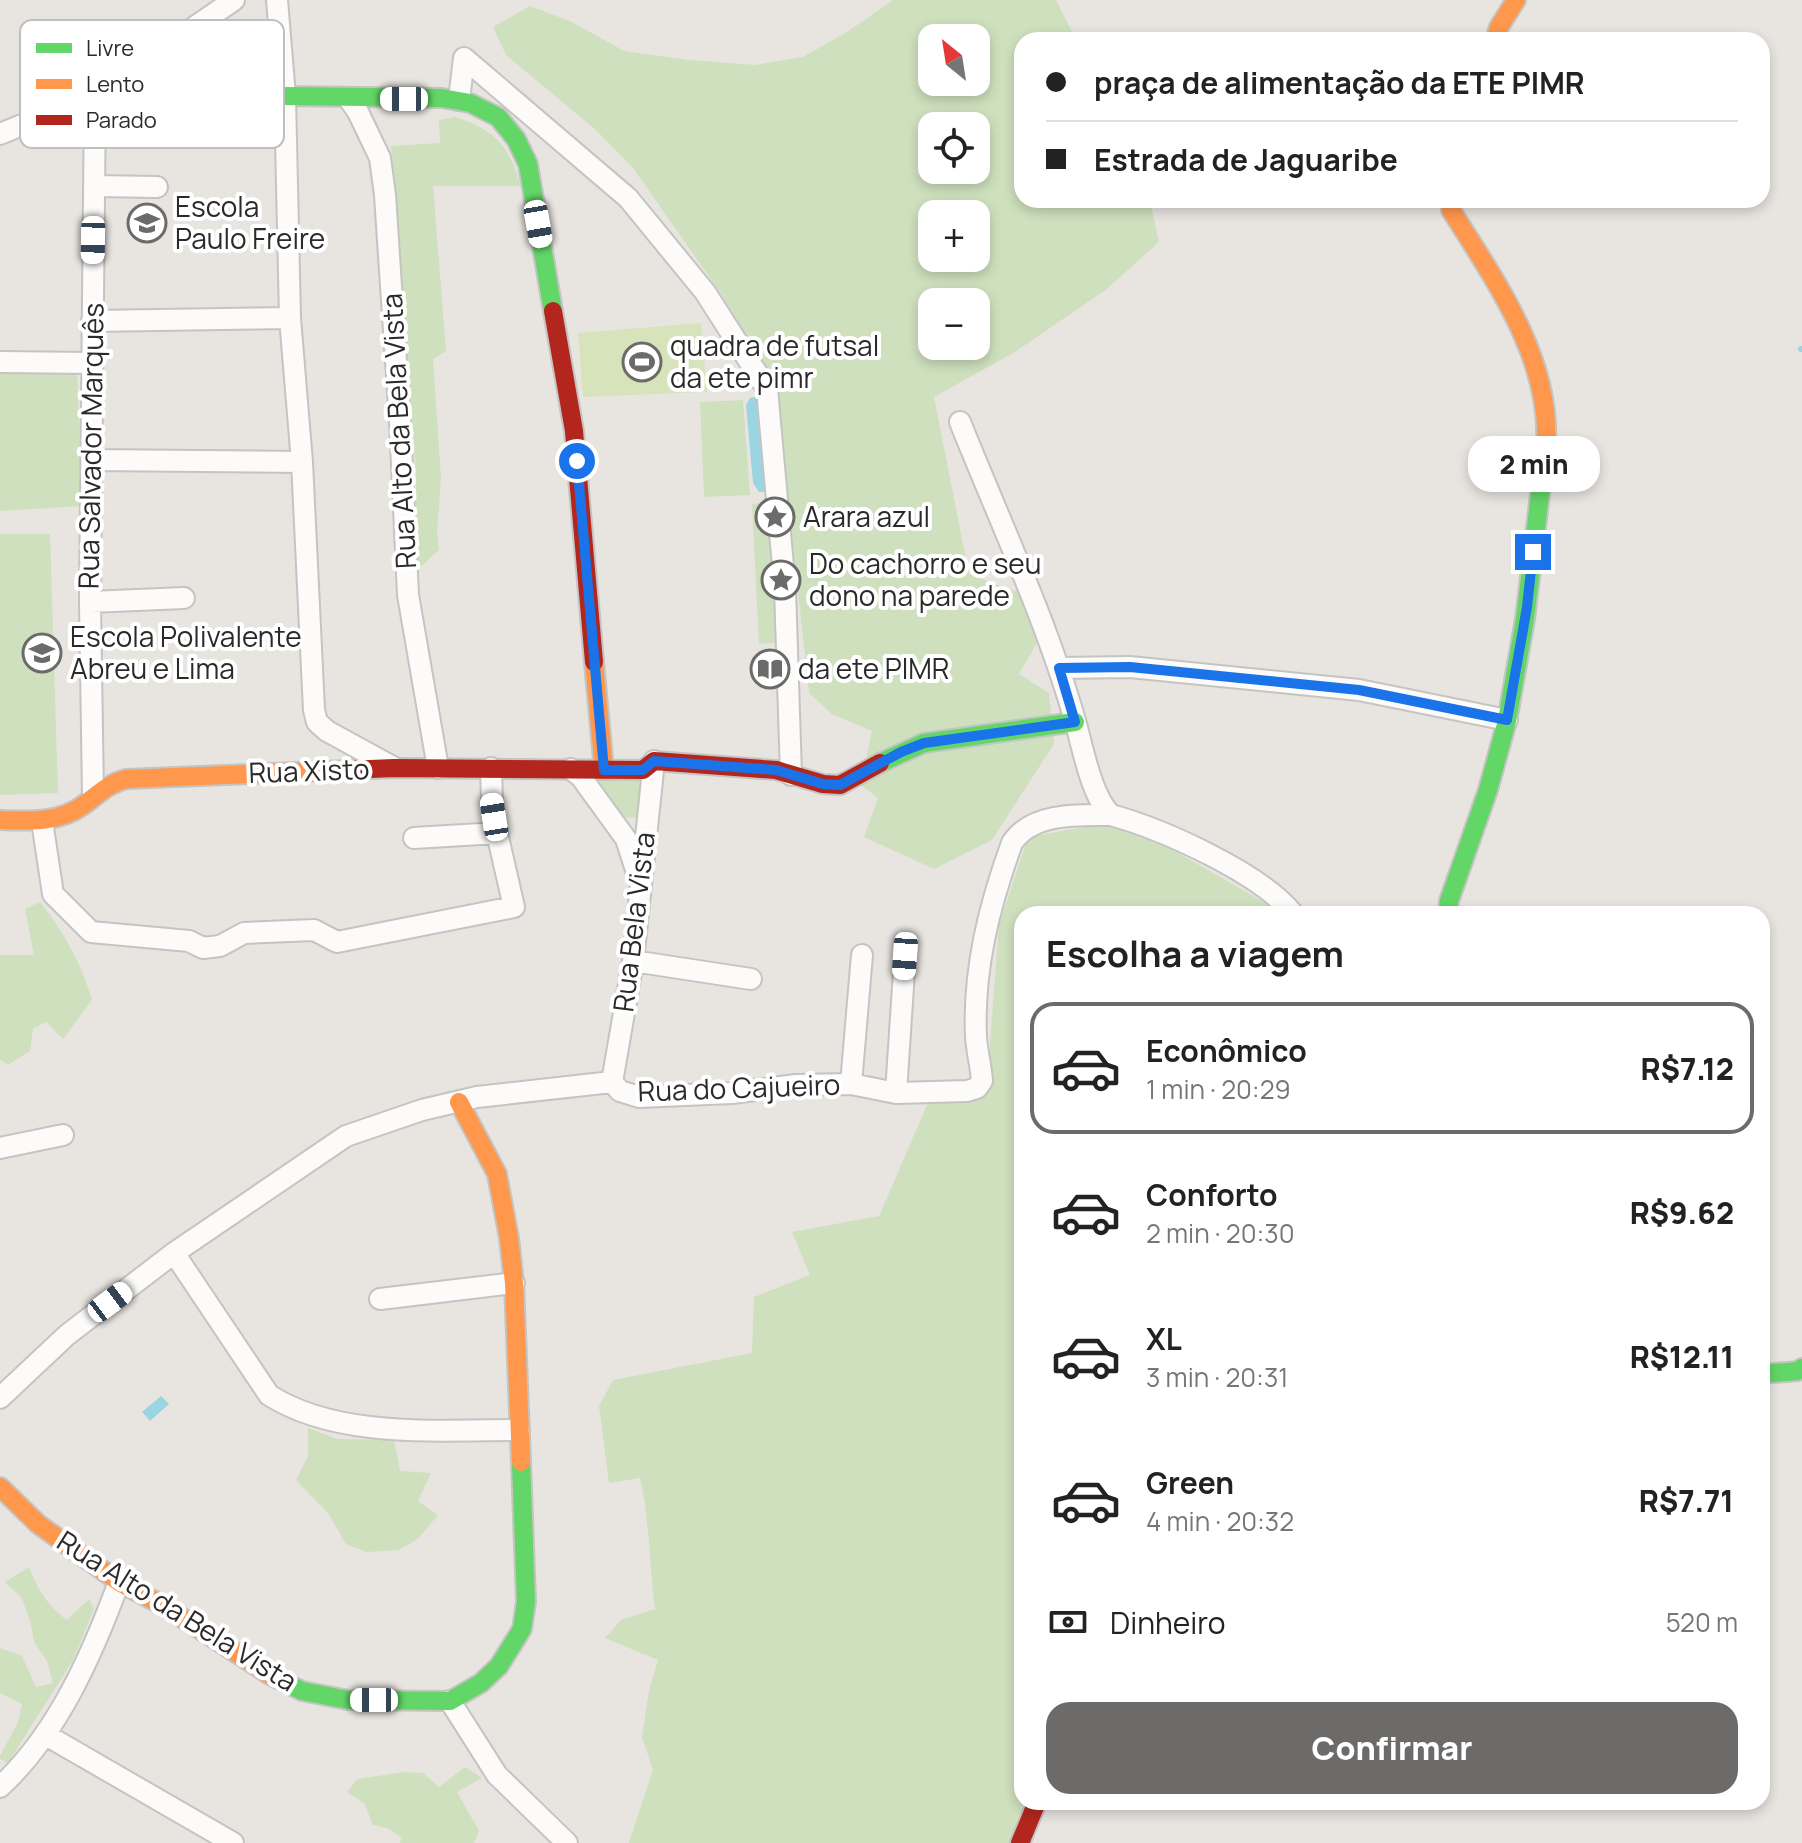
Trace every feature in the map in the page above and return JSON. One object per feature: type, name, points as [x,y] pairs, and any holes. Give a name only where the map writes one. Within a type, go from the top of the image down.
[{"type":"street","points":[[205,20],[234,0]]},
{"type":"street","points":[[277,0],[279,20]]},
{"type":"street","points":[[1497,32],[1516,0]]},
{"type":"street","points":[[459,100],[464,58],[628,198],[705,292],[767,389],[785,588],[783,772]]},
{"type":"street","points":[[92,460],[302,462],[290,318],[284,84]]},
{"type":"street","points":[[285,96],[459,100],[483,107],[510,130],[521,147],[528,164],[574,431],[604,770]]},
{"type":"street","name":"Rua Alto da Bela Vista","points":[[349,99],[380,158],[385,195],[408,595],[438,768]]},
{"type":"street","points":[[0,134],[20,126]]},
{"type":"street","name":"Rua Salvador Marquês","points":[[93,796],[90,602],[94,148]]},
{"type":"street","points":[[94,186],[157,187]]},
{"type":"street","points":[[1449,906],[1507,720],[1527,607],[1545,441],[1543,397],[1531,358],[1502,293],[1451,208]]},
{"type":"street","points":[[92,321],[290,318]]},
{"type":"street","points":[[0,362],[92,363]]},
{"type":"street","points":[[960,422],[1059,668],[1087,764],[1105,809],[1111,815],[1185,843],[1265,887],[1286,906]]},
{"type":"street","name":"Rua Xisto","points":[[302,462],[317,722],[327,731],[394,768]]},
{"type":"street","points":[[90,602],[184,598]]},
{"type":"street","points":[[1059,668],[1130,667],[1359,690],[1507,720]]},
{"type":"street","points":[[394,768],[643,770],[654,761],[783,772],[823,784],[840,785],[924,743],[1075,722]]},
{"type":"street","name":"Rua Bela Vista","points":[[612,1082],[633,961],[654,761]]},
{"type":"street","name":"Rua Xisto","points":[[93,796],[103,785],[126,779],[394,768]]},
{"type":"street","points":[[42,821],[53,894],[91,932],[189,941],[203,948],[220,946],[244,933],[314,930],[337,942],[514,907],[497,833],[491,768]]},
{"type":"street","points":[[571,769],[589,788],[626,839],[640,884]]},
{"type":"street","points":[[0,820],[42,821],[64,817],[82,807],[93,796]]},
{"type":"street","name":"Rua do Cajueiro","points":[[0,1398],[67,1335],[174,1253],[346,1136],[422,1110],[477,1097],[612,1082],[620,1091],[639,1097],[732,1093],[796,1085],[851,1084],[896,1093],[977,1088],[982,1081],[976,1040],[976,983],[992,898],[1012,843],[1017,835],[1048,820],[1111,815]]},
{"type":"street","points":[[414,838],[497,833]]},
{"type":"street","points":[[851,1084],[862,955]]},
{"type":"street","points":[[896,1093],[905,956]]},
{"type":"street","points":[[633,961],[751,979]]},
{"type":"street","points":[[459,1102],[497,1174],[514,1283],[526,1602],[522,1629],[499,1666],[481,1683],[450,1701],[497,1775],[567,1843]]},
{"type":"street","points":[[0,1148],[63,1135]]},
{"type":"street","points":[[174,1253],[269,1395],[287,1406],[349,1424],[419,1430],[519,1430]]},
{"type":"street","points":[[380,1299],[514,1283]]},
{"type":"street","points":[[1770,1373],[1802,1368]]},
{"type":"street","name":"Rua Alto da Bela Vista","points":[[0,1487],[38,1524],[119,1582],[164,1606],[264,1672],[302,1691],[348,1700],[450,1701]]},
{"type":"street","points":[[0,1787],[46,1735],[98,1639],[119,1582]]},
{"type":"street","points":[[46,1735],[233,1843]]},
{"type":"street","points":[[1020,1843],[1034,1810]]},
{"type":"green space","points":[[893,0],[1056,0],[1072,32],[1014,32],[1014,208],[1152,208],[1159,242],[1107,289],[1015,352],[934,397],[969,574],[1018,592],[1037,643],[1019,674],[1049,693],[1054,744],[992,840],[934,869],[864,837],[878,798],[861,785],[872,731],[832,714],[809,693],[776,388],[722,295],[633,168],[596,130],[506,55],[493,27],[530,6],[572,22],[624,51],[755,65],[803,57],[847,32]]},
{"type":"green space","points":[[455,117],[481,128],[499,141],[511,160],[521,186],[433,186],[446,351],[433,359],[441,478],[437,533],[439,550],[416,571],[416,474],[391,146],[440,143],[439,120]]},
{"type":"green space","name":"quadra de futsal da ete pimr","points":[[701,323],[707,392],[583,397],[578,333]]},
{"type":"green space","points":[[0,367],[77,368],[82,506],[0,511]]},
{"type":"green space","points":[[743,400],[750,495],[704,497],[700,402]]},
{"type":"green space","points":[[769,502],[780,642],[759,644],[752,504]]},
{"type":"green space","points":[[0,534],[50,534],[58,793],[0,795]]},
{"type":"green space","points":[[648,776],[641,817],[625,818],[595,777]]},
{"type":"green space","points":[[1107,823],[1173,850],[1270,906],[1014,906],[1014,1810],[1023,1810],[1027,1843],[629,1843],[653,1770],[642,1737],[649,1691],[658,1660],[605,1638],[621,1620],[655,1609],[640,1478],[609,1483],[599,1406],[613,1380],[752,1353],[754,1297],[810,1275],[792,1232],[879,1216],[928,1103],[991,1084],[990,1043],[999,925],[1028,837]]},
{"type":"green space","points":[[40,902],[71,948],[92,1000],[63,1039],[46,1022],[33,1029],[30,1051],[8,1065],[0,1059],[0,955],[34,955],[25,909]]},
{"type":"green space","points":[[308,1428],[337,1439],[394,1440],[400,1471],[431,1473],[418,1501],[438,1515],[418,1539],[399,1550],[367,1552],[346,1544],[328,1513],[296,1480],[308,1456]]},
{"type":"green space","points":[[29,1567],[44,1596],[67,1620],[89,1599],[94,1609],[73,1660],[8,1763],[0,1756],[18,1722],[22,1704],[0,1693],[0,1648],[22,1656],[36,1687],[53,1683],[47,1661],[34,1642],[22,1598],[5,1582]]},
{"type":"green space","points":[[465,1767],[482,1778],[457,1792],[479,1831],[474,1843],[400,1843],[402,1838],[388,1828],[373,1825],[364,1803],[347,1792],[357,1779],[405,1772],[423,1773],[439,1787]]},
{"type":"water","points":[[759,396],[767,492],[759,492],[753,483],[746,405],[750,398]]},
{"type":"water","points":[[161,1396],[169,1404],[150,1421],[142,1412]]},
{"type":"traffic: fast","points":[[285,96],[442,98],[470,103],[498,117],[516,139],[528,164],[553,311]]},
{"type":"traffic: fast","points":[[1449,906],[1488,790],[1507,721],[1525,619],[1546,444]]},
{"type":"traffic: fast","points":[[880,763],[924,743],[1075,722]]},
{"type":"traffic: fast","points":[[1770,1373],[1802,1368]]},
{"type":"traffic: fast","points":[[270,1675],[302,1691],[348,1700],[450,1701],[481,1683],[499,1666],[522,1629],[526,1602],[521,1462]]},
{"type":"traffic: slow","points":[[1497,32],[1516,0]]},
{"type":"traffic: slow","points":[[1451,208],[1501,292],[1529,350],[1545,412],[1546,444]]},
{"type":"traffic: slow","points":[[594,662],[604,770]]},
{"type":"traffic: slow","points":[[0,820],[43,820],[63,816],[126,779],[323,771]]},
{"type":"traffic: slow","points":[[459,1102],[497,1174],[509,1238],[514,1283],[521,1462]]},
{"type":"traffic: slow","points":[[0,1487],[38,1524],[119,1582],[164,1606],[270,1675]]},
{"type":"traffic: jam","points":[[553,311],[574,431],[594,662]]},
{"type":"traffic: jam","points":[[323,771],[394,768],[643,770],[654,761],[776,770],[823,784],[840,785],[880,763]]},
{"type":"traffic: jam","points":[[1020,1843],[1034,1810]]},
{"type":"place","name":"Escola Paulo Freire","points":[[147,223]]},
{"type":"place","name":"quadra de futsal da ete pimr","points":[[642,362]]},
{"type":"place","name":"Arara azul","points":[[775,517]]},
{"type":"place","name":"Do cachorro e seu dono na parede","points":[[781,580]]},
{"type":"place","name":"Escola Polivalente Abreu e Lima","points":[[42,653]]},
{"type":"place","name":"da ete PIMR","points":[[770,669]]},
{"type":"route","points":[[577,461],[604,770],[643,770],[654,761],[776,770],[823,784],[840,785],[924,743],[1075,722],[1059,668],[1130,667],[1359,690],[1507,720],[1527,607],[1533,552]]}]
